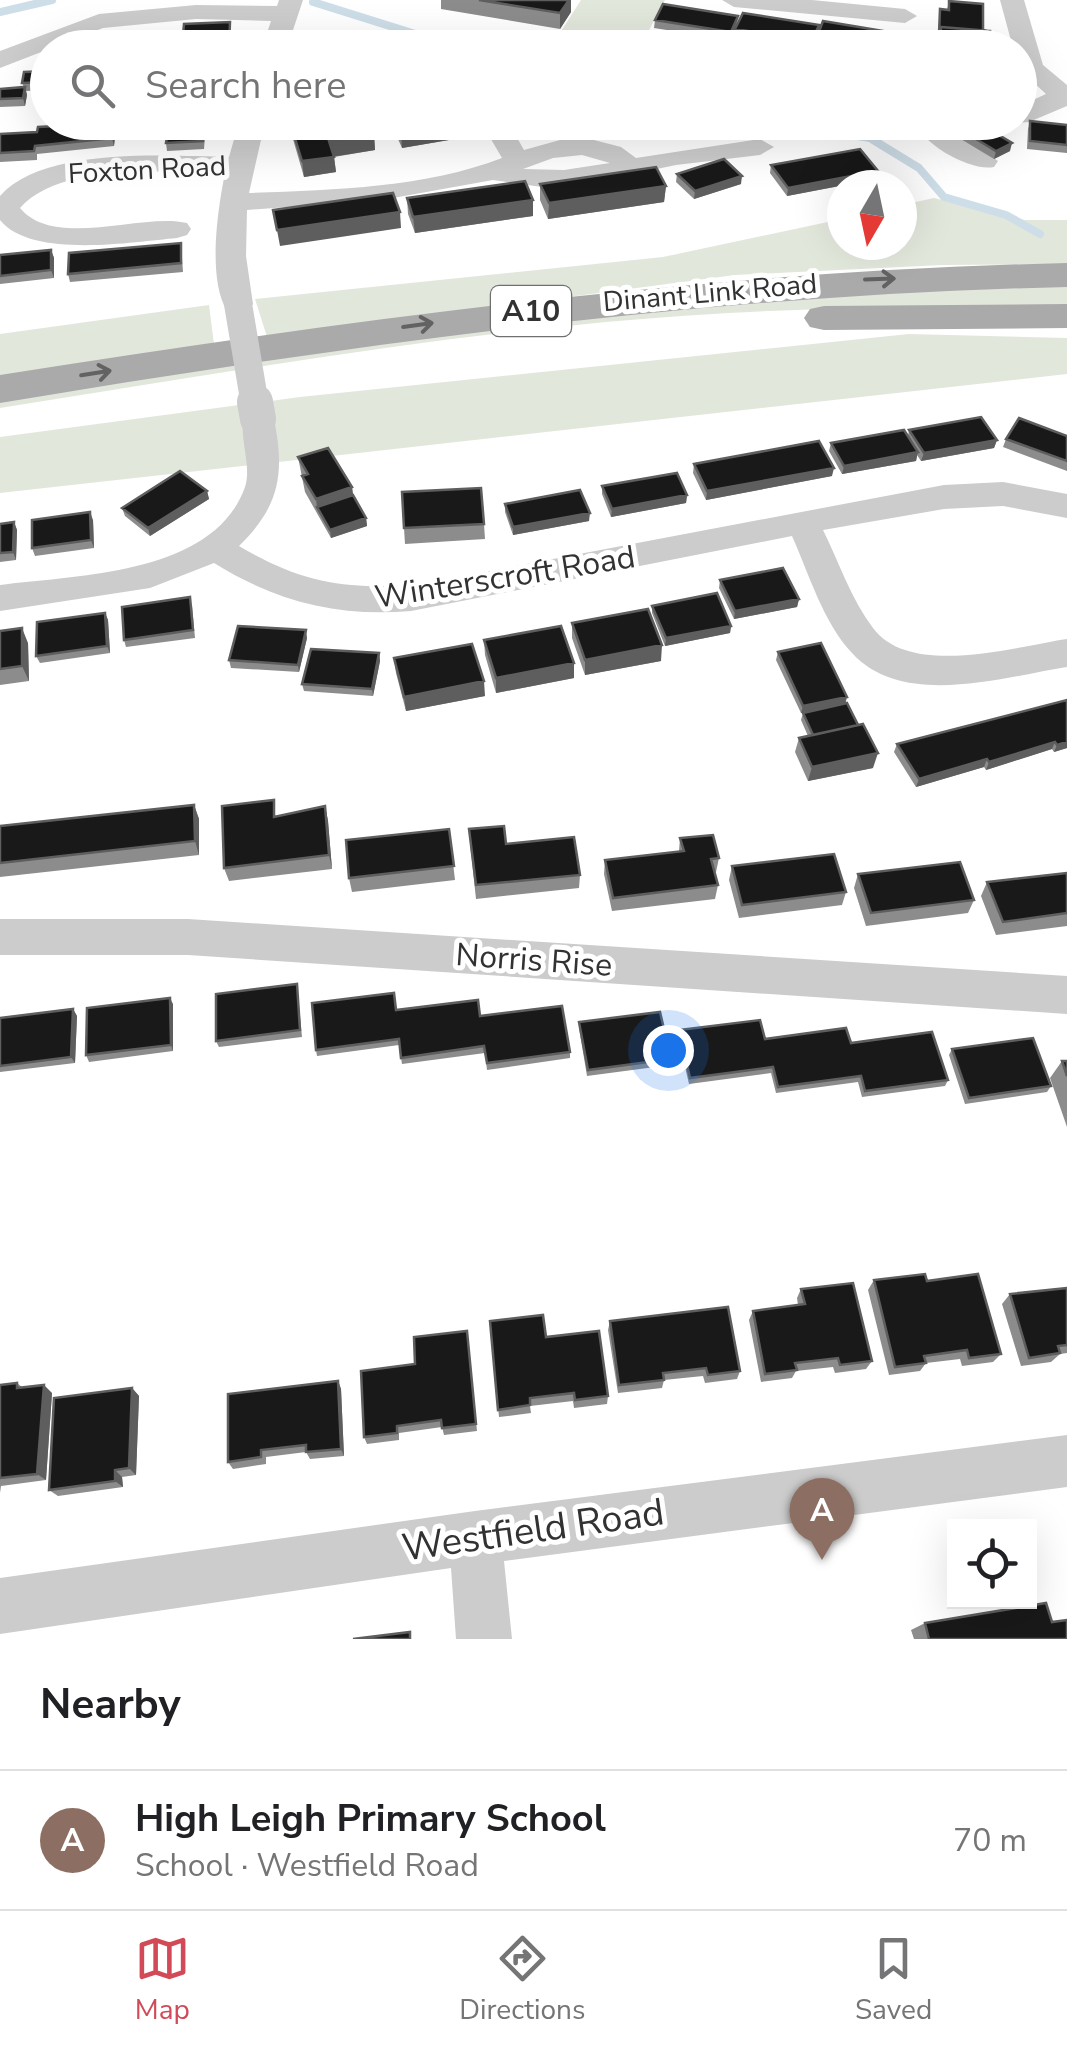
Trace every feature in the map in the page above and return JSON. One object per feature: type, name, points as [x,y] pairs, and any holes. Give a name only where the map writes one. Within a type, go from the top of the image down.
[{"type":"main road","name":"Dinant Link Road","points":[[0,389],[362,332],[677,294],[865,280],[1067,275]]},
{"type":"main road","name":"Dinant Link Road","points":[[0,418],[346,364],[656,328],[867,316],[1067,316]]},
{"type":"street","points":[[734,0],[799,3],[905,16]]},
{"type":"street","points":[[1012,0],[1019,30]]},
{"type":"street","points":[[74,30],[111,19],[288,7]]},
{"type":"street","points":[[0,60],[30,47]]},
{"type":"street","points":[[0,84],[30,75]]},
{"type":"street","points":[[1037,83],[1065,97]]},
{"type":"street","points":[[1037,109],[1065,97]]},
{"type":"street","points":[[0,598],[150,575],[216,548],[245,518],[261,488],[264,461],[228,241],[232,202],[247,140]]},
{"type":"street","points":[[498,140],[505,166]]},
{"type":"street","points":[[948,140],[984,161]]},
{"type":"street","points":[[232,202],[348,195],[505,166],[539,152],[586,146],[608,151],[630,166],[760,147]]},
{"type":"street","name":"Foxton Road","points":[[166,224],[41,233],[13,221],[3,208],[21,188],[53,175],[155,166],[241,165]]},
{"type":"street","name":"Winterscroft Road","points":[[216,548],[292,590],[336,598],[388,600],[495,584],[944,496],[1003,494],[1067,506]]},
{"type":"street","points":[[803,524],[861,640],[892,665],[926,670],[1067,653]]},
{"type":"street","name":"Norris Rise","points":[[0,937],[188,937],[1067,995]]},
{"type":"street","name":"Westfield Road","points":[[0,1606],[475,1538],[1067,1461]]},
{"type":"street","points":[[475,1538],[484,1639]]},
{"type":"shaded area","points":[[581,0],[665,0],[649,30],[562,30]]},
{"type":"shaded area","points":[[934,198],[1025,220],[1067,220],[1067,264],[942,265],[735,275],[267,337],[255,299],[663,257],[827,222],[827,260],[917,260],[917,202]]},
{"type":"shaded area","points":[[1067,285],[1067,307],[836,308],[606,322],[378,349],[0,408],[0,400],[269,356],[770,296]]},
{"type":"shaded area","points":[[209,305],[214,344],[0,378],[0,334]]},
{"type":"shaded area","points":[[909,334],[1067,338],[1067,374],[0,493],[0,437],[300,397]]},
{"type":"building","points":[[479,0],[569,0],[560,13]]},
{"type":"building","points":[[949,1],[983,4],[983,30],[941,27],[939,30],[940,9],[949,10]]},
{"type":"building","points":[[663,4],[738,16],[732,30],[655,20]]},
{"type":"building","points":[[743,13],[819,25],[817,30],[735,29]]},
{"type":"building","points":[[823,21],[877,30],[820,30]]},
{"type":"building","points":[[230,22],[230,30],[183,30],[184,24]]},
{"type":"building","points":[[24,72],[30,72],[30,83],[22,83]]},
{"type":"building","points":[[25,87],[23,98],[0,99],[0,89]]},
{"type":"building","points":[[1037,122],[1067,125],[1067,145],[1030,141],[1037,140]]},
{"type":"building","points":[[30,132],[30,140],[93,140],[0,153],[0,134]]},
{"type":"building","points":[[166,140],[203,140],[203,141],[166,143]]},
{"type":"building","points":[[296,140],[336,140],[329,141],[334,157],[302,161]]},
{"type":"building","points":[[978,140],[1012,143],[996,151]]},
{"type":"building","points":[[860,149],[877,170],[827,170],[827,181],[788,188],[771,165]]},
{"type":"building","points":[[724,159],[742,176],[695,191],[677,174]]},
{"type":"building","points":[[656,167],[666,186],[549,203],[540,184]]},
{"type":"building","points":[[525,181],[533,200],[413,217],[407,198]]},
{"type":"building","points":[[393,193],[400,212],[277,230],[273,210]]},
{"type":"building","points":[[181,243],[181,263],[68,274],[69,253]]},
{"type":"building","points":[[51,250],[51,270],[0,276],[0,255]]},
{"type":"building","points":[[981,417],[997,440],[924,453],[909,430]]},
{"type":"building","points":[[1019,418],[1067,436],[1067,461],[1006,439]]},
{"type":"building","points":[[904,430],[918,452],[844,466],[831,443]]},
{"type":"building","points":[[819,441],[834,468],[707,491],[694,464]]},
{"type":"building","points":[[328,448],[352,487],[316,499],[302,476],[308,474],[298,457]]},
{"type":"building","points":[[180,471],[207,491],[148,528],[122,508]]},
{"type":"building","points":[[677,473],[687,495],[612,509],[602,486]]},
{"type":"building","points":[[481,488],[484,524],[404,528],[402,492]]},
{"type":"building","points":[[580,490],[590,513],[513,527],[505,504]]},
{"type":"building","points":[[353,495],[366,518],[330,530],[317,507]]},
{"type":"building","points":[[90,512],[91,540],[32,548],[32,520]]},
{"type":"building","points":[[14,522],[13,552],[0,553],[0,524]]},
{"type":"building","points":[[783,568],[799,599],[735,611],[720,580]]},
{"type":"building","points":[[717,593],[731,626],[666,638],[652,606]]},
{"type":"building","points":[[190,597],[193,630],[124,640],[122,607]]},
{"type":"building","points":[[648,609],[662,645],[585,660],[572,623]]},
{"type":"building","points":[[105,613],[107,646],[36,656],[37,622]]},
{"type":"building","points":[[238,626],[306,630],[298,665],[229,660]]},
{"type":"building","points":[[561,626],[574,663],[496,678],[484,640]]},
{"type":"building","points":[[22,628],[22,666],[0,669],[0,631]]},
{"type":"building","points":[[821,643],[847,697],[803,706],[778,652]]},
{"type":"building","points":[[472,644],[484,681],[404,697],[394,658]]},
{"type":"building","points":[[311,649],[379,653],[372,689],[302,684]]},
{"type":"building","points":[[1067,700],[1067,742],[1057,745],[1055,742],[919,779],[897,744]]},
{"type":"building","points":[[847,703],[858,725],[813,735],[803,713]]},
{"type":"building","points":[[863,724],[878,753],[812,767],[799,738]]},
{"type":"building","points":[[274,800],[274,817],[325,806],[329,855],[224,868],[222,806]]},
{"type":"building","points":[[194,805],[195,841],[0,863],[0,826]]},
{"type":"building","points":[[504,826],[506,844],[574,837],[580,875],[476,885],[469,829]]},
{"type":"building","points":[[449,829],[454,866],[349,878],[346,840]]},
{"type":"building","points":[[713,835],[719,858],[711,859],[718,885],[613,898],[605,860],[684,851],[680,838]]},
{"type":"building","points":[[834,854],[846,892],[742,905],[732,866]]},
{"type":"building","points":[[960,862],[974,900],[871,913],[858,874]]},
{"type":"building","points":[[1067,873],[1067,913],[1003,922],[987,882]]},
{"type":"building","points":[[297,984],[300,1030],[216,1041],[216,994]]},
{"type":"building","points":[[394,993],[396,1010],[478,1000],[480,1016],[562,1006],[570,1052],[487,1063],[484,1046],[401,1058],[399,1039],[316,1050],[312,1003]]},
{"type":"building","points":[[170,998],[171,1045],[86,1055],[87,1008]]},
{"type":"building","points":[[73,1009],[71,1057],[0,1066],[0,1018]]},
{"type":"building","points":[[660,1012],[671,1059],[588,1070],[579,1022]]},
{"type":"building","points":[[760,1020],[765,1039],[846,1028],[851,1043],[932,1032],[948,1080],[865,1091],[861,1076],[778,1087],[773,1067],[690,1078],[679,1030]]},
{"type":"building","points":[[1033,1038],[1051,1086],[969,1098],[952,1049]]},
{"type":"building","points":[[925,1274],[927,1281],[978,1274],[1001,1354],[969,1358],[967,1350],[924,1356],[926,1363],[895,1367],[874,1280]]},
{"type":"building","points":[[853,1283],[872,1361],[840,1365],[838,1358],[795,1363],[797,1370],[765,1374],[753,1311],[805,1304],[801,1289]]},
{"type":"building","points":[[1067,1288],[1067,1345],[1058,1346],[1060,1353],[1029,1358],[1010,1294]]},
{"type":"building","points":[[728,1307],[740,1371],[708,1375],[706,1368],[663,1373],[664,1380],[619,1385],[610,1321]]},
{"type":"building","points":[[543,1315],[546,1337],[599,1331],[608,1396],[575,1400],[574,1393],[530,1398],[530,1405],[498,1410],[490,1321]]},
{"type":"building","points":[[467,1331],[476,1424],[442,1428],[441,1420],[397,1426],[397,1433],[364,1437],[361,1371],[415,1364],[414,1337]]},
{"type":"building","points":[[338,1381],[341,1449],[306,1452],[306,1445],[261,1450],[261,1457],[228,1462],[228,1394]]},
{"type":"building","points":[[17,1383],[17,1388],[44,1385],[37,1474],[0,1478],[0,1385]]},
{"type":"building","points":[[132,1388],[129,1468],[115,1470],[115,1481],[49,1490],[54,1398]]},
{"type":"building","points":[[1046,1603],[1052,1622],[1067,1620],[1067,1639],[929,1639],[925,1623],[1010,1609],[1037,1609],[1037,1604]]},
{"type":"building","points":[[410,1632],[410,1639],[353,1639]]},
{"type":"waterway","points":[[0,12],[52,0]]},
{"type":"waterway","points":[[313,2],[402,30]]},
{"type":"waterway","points":[[873,140],[919,168],[944,197],[1006,215],[1040,234]]},
{"type":"place","name":"High Leigh Primary School","points":[[822,1560]]}]
